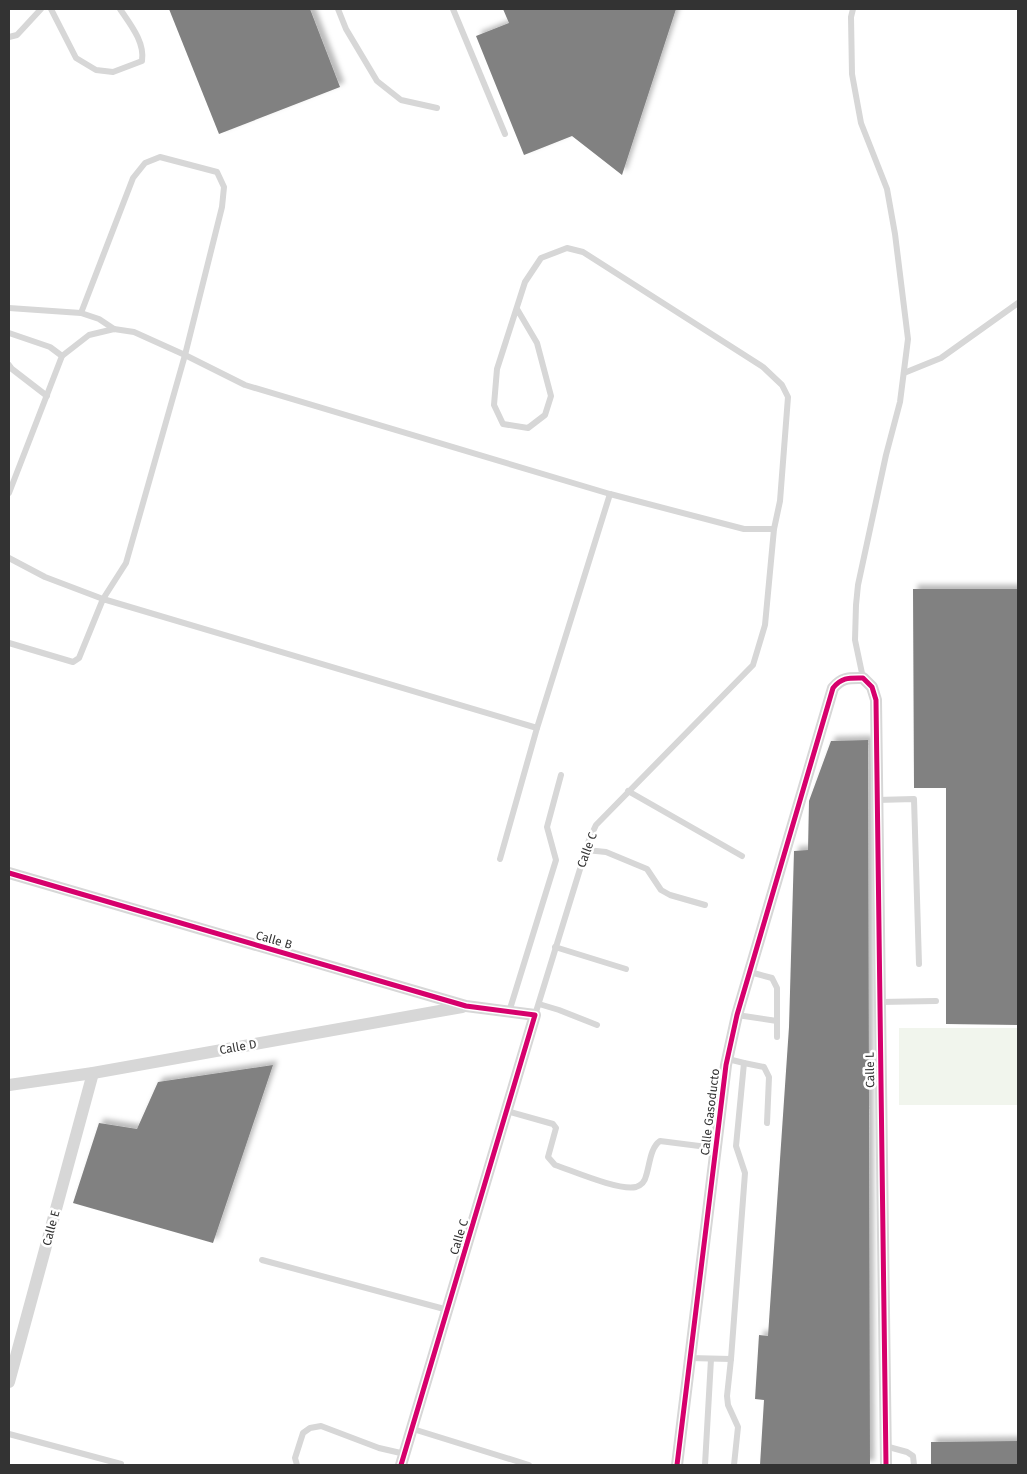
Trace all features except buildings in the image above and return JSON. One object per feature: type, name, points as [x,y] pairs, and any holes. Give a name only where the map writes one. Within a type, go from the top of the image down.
[{"type":"street","name":"Calle L","points":[[863,678],[872,687],[876,700],[886,1465]]},
{"type":"street","name":"Calle Gasoducto","points":[[677,1465],[715,1148],[726,1066],[737,1015],[833,688],[840,680],[863,678]]},
{"type":"street","name":"Calle B","points":[[9,873],[466,1006],[509,1012],[537,1009]]},
{"type":"street","name":"Calle D","points":[[9,1085],[93,1073],[466,1006]]},
{"type":"street","name":"Calle C","points":[[403,1460],[537,1009]]},
{"type":"street","name":"Calle E","points":[[9,1382],[93,1073]]},
{"type":"lane","points":[[9,37],[17,35],[41,9]]},
{"type":"lane","points":[[51,9],[76,58],[96,70],[114,72],[142,61],[144,51],[137,35],[120,9]]},
{"type":"lane","points":[[338,9],[346,29],[377,81],[401,100],[437,108]]},
{"type":"lane","points":[[453,9],[505,134]]},
{"type":"lane","points":[[853,9],[851,17],[852,74],[861,123],[887,189],[895,234],[908,339],[900,402],[886,455],[858,585],[855,640],[863,678]]},
{"type":"lane","points":[[9,643],[73,662],[79,658],[103,599],[126,563],[185,355],[222,207],[224,187],[216,172],[160,157],[146,163],[133,178],[81,313]]},
{"type":"lane","name":"Calle C","points":[[517,309],[537,343],[550,396],[545,415],[528,428],[503,424],[494,405],[497,369],[525,282],[541,258],[567,248],[583,252],[763,367],[782,385],[788,397],[780,501],[774,529],[764,625],[753,665],[596,825],[586,850],[537,1009]]},
{"type":"lane","points":[[904,373],[941,358],[1018,303]]},
{"type":"lane","points":[[9,308],[81,313],[99,319],[114,329]]},
{"type":"lane","points":[[9,493],[62,356],[89,335],[114,329],[134,332],[245,385],[610,494],[744,529],[774,529]]},
{"type":"lane","points":[[9,334],[50,347],[62,356]]},
{"type":"lane","points":[[9,365],[47,396]]},
{"type":"lane","points":[[500,859],[537,728],[610,494]]},
{"type":"lane","points":[[9,558],[45,577],[103,599],[537,728]]},
{"type":"lane","points":[[509,1012],[556,860],[547,827],[561,775]]},
{"type":"lane","points":[[628,791],[742,856]]},
{"type":"lane","points":[[877,800],[914,799],[919,964]]},
{"type":"lane","points":[[586,850],[606,852],[647,869],[661,890],[670,895],[705,905]]},
{"type":"lane","points":[[556,947],[626,970]]},
{"type":"lane","points":[[750,972],[772,978],[777,988],[777,1037]]},
{"type":"lane","points":[[880,1002],[936,1001]]},
{"type":"lane","points":[[537,1009],[559,1010],[597,1025]]},
{"type":"lane","points":[[737,1015],[777,1021]]},
{"type":"lane","points":[[728,1059],[764,1067],[768,1073],[767,1123]]},
{"type":"lane","points":[[734,1465],[738,1427],[728,1405],[728,1396],[745,1174],[736,1146],[744,1063]]},
{"type":"lane","points":[[507,1111],[553,1124],[556,1128],[548,1157],[555,1165],[617,1186],[636,1187],[642,1184],[646,1178],[654,1145],[660,1141],[683,1142],[715,1148]]},
{"type":"lane","points":[[262,1260],[448,1310]]},
{"type":"lane","points":[[689,1358],[731,1359]]},
{"type":"lane","points":[[705,1465],[711,1359]]},
{"type":"lane","points":[[297,1465],[295,1458],[303,1433],[310,1428],[321,1426],[379,1448],[403,1460]]},
{"type":"lane","points":[[413,1429],[529,1465]]},
{"type":"lane","points":[[9,1434],[121,1464]]},
{"type":"lane","points":[[886,1446],[907,1452],[913,1456],[914,1465]]},
{"type":"shaded area","points":[[899,1028],[1018,1028],[1018,1105],[899,1105]]},
{"type":"cycle path","points":[[677,1465],[726,1065],[737,1015],[833,688],[836,684],[850,678],[863,678],[872,687],[876,700],[886,1465]]},
{"type":"cycle path","points":[[9,873],[466,1006],[535,1015],[401,1465]]}]
